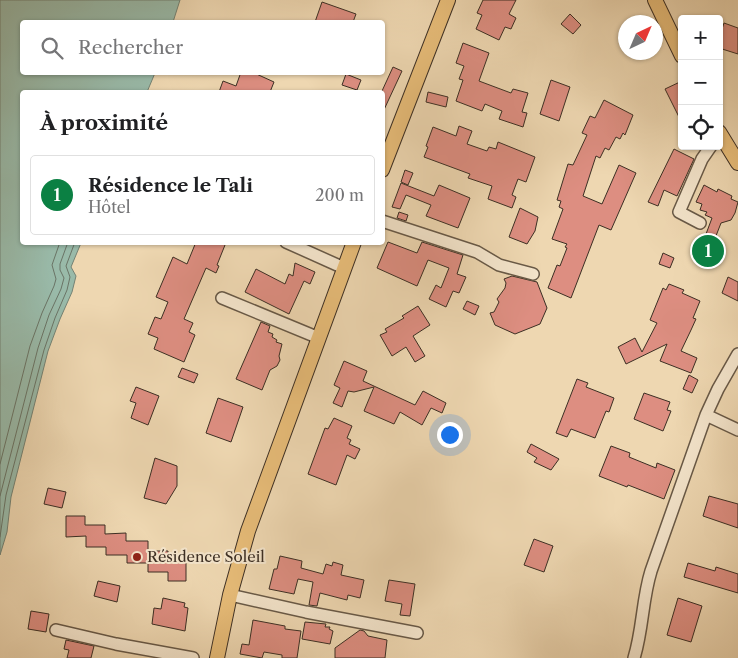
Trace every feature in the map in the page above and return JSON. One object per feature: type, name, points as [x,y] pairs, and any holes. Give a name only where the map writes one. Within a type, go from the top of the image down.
[{"type":"main road","points":[[385,162],[448,0]]},
{"type":"main road","points":[[655,0],[678,48]]},
{"type":"main road","points":[[723,145],[738,163]]},
{"type":"main road","points":[[217,658],[230,596],[248,531],[353,245]]},
{"type":"street","points":[[700,223],[679,212],[702,159],[709,150]]},
{"type":"street","points":[[385,222],[477,252],[499,265],[533,274]]},
{"type":"street","points":[[293,245],[344,268]]},
{"type":"street","points":[[222,298],[319,338]]},
{"type":"street","points":[[634,658],[642,623],[646,589],[706,415],[738,354]]},
{"type":"street","points":[[706,415],[738,430]]},
{"type":"street","points":[[230,596],[416,633]]},
{"type":"street","points":[[56,630],[116,644],[193,658]]},
{"type":"water","points":[[0,0],[180,0],[174,20],[20,20],[20,75],[154,75],[148,90],[20,90],[20,245],[80,245],[71,267],[76,276],[72,292],[48,351],[11,497],[7,532],[0,555]]},
{"type":"building","points":[[483,0],[516,0],[509,14],[516,18],[511,29],[505,27],[499,40],[476,29],[482,15],[477,13]]},
{"type":"building","points":[[322,2],[356,14],[354,20],[316,20]]},
{"type":"building","points":[[570,14],[581,25],[573,34],[561,24]]},
{"type":"building","points":[[724,23],[738,28],[738,54],[723,49]]},
{"type":"building","points":[[463,43],[489,53],[479,81],[511,93],[513,89],[528,93],[522,112],[527,113],[523,127],[499,119],[502,111],[485,104],[482,111],[456,101],[463,80],[459,79],[464,66],[456,63]]},
{"type":"building","points":[[393,67],[402,71],[385,108],[385,90],[382,90]]},
{"type":"building","points":[[240,75],[259,75],[274,82],[271,90],[220,90],[223,81],[236,86]]},
{"type":"building","points":[[346,75],[361,80],[357,90],[342,85]]},
{"type":"building","points":[[551,80],[570,87],[559,121],[540,114]]},
{"type":"building","points":[[678,83],[678,115],[665,89]]},
{"type":"building","points":[[428,92],[448,97],[446,107],[426,102]]},
{"type":"building","points":[[604,100],[633,115],[625,135],[623,133],[620,139],[616,137],[609,150],[605,148],[600,158],[596,156],[583,196],[602,204],[619,165],[636,173],[611,230],[599,225],[571,298],[548,288],[557,265],[560,266],[567,248],[565,247],[567,244],[552,239],[563,209],[559,207],[561,201],[557,200],[568,164],[573,165],[587,135],[582,133],[590,116],[595,118]]},
{"type":"building","points":[[459,126],[472,131],[467,144],[487,151],[489,147],[496,149],[498,142],[535,157],[526,182],[518,179],[512,195],[516,197],[512,208],[488,199],[492,186],[468,178],[470,174],[424,157],[433,127],[456,136]]},
{"type":"building","points":[[674,149],[694,159],[677,196],[664,190],[658,206],[648,202]]},
{"type":"building","points":[[405,170],[413,173],[408,185],[401,182]]},
{"type":"building","points":[[401,183],[434,196],[439,185],[470,198],[458,228],[426,216],[431,205],[406,195],[400,209],[392,207]]},
{"type":"building","points":[[704,185],[717,192],[718,189],[732,196],[731,199],[738,202],[731,220],[721,223],[714,241],[723,246],[713,266],[694,256],[701,241],[703,242],[712,218],[705,215],[707,212],[700,210],[702,204],[696,202]]},
{"type":"building","points":[[520,208],[538,217],[535,231],[527,244],[509,237]]},
{"type":"building","points":[[399,212],[408,215],[406,221],[397,218]]},
{"type":"building","points":[[388,242],[417,253],[422,242],[463,255],[457,274],[466,277],[459,293],[453,291],[446,307],[429,299],[436,285],[441,288],[449,268],[428,260],[417,286],[377,268]]},
{"type":"building","points":[[195,245],[225,245],[216,273],[206,268],[184,319],[193,323],[189,332],[195,335],[184,362],[154,349],[158,338],[148,334],[155,317],[161,319],[168,302],[156,297],[173,257],[187,264]]},
{"type":"building","points":[[663,253],[674,258],[670,268],[659,264]]},
{"type":"building","points":[[295,263],[315,272],[310,284],[304,281],[289,314],[245,292],[256,269],[285,284],[289,274],[293,276]]},
{"type":"building","points":[[512,276],[537,282],[547,308],[540,324],[515,334],[495,325],[490,313],[494,312],[499,302],[497,299],[505,288],[506,283],[504,279]]},
{"type":"building","points":[[728,277],[738,282],[738,301],[722,293]]},
{"type":"building","points":[[669,284],[684,290],[682,293],[700,301],[693,318],[696,319],[681,351],[697,358],[691,373],[660,361],[667,344],[626,364],[618,347],[635,338],[642,352],[657,323],[650,320],[663,288],[666,290]]},
{"type":"building","points":[[467,301],[479,306],[475,315],[463,309]]},
{"type":"building","points":[[418,306],[430,325],[413,336],[425,356],[415,362],[406,347],[392,356],[380,335],[387,332],[385,329],[404,318],[402,316]]},
{"type":"building","points":[[261,322],[270,326],[268,332],[273,334],[272,337],[277,340],[276,342],[282,344],[280,360],[277,366],[270,370],[262,390],[236,379]]},
{"type":"building","points":[[344,361],[367,371],[363,381],[415,405],[423,391],[446,403],[442,413],[431,408],[422,425],[400,412],[394,424],[364,411],[374,387],[354,392],[348,391],[342,407],[333,403],[340,388],[334,385]]},
{"type":"building","points":[[182,368],[198,374],[194,383],[178,377]]},
{"type":"building","points":[[689,375],[698,380],[692,393],[683,389]]},
{"type":"building","points":[[577,379],[588,383],[586,387],[614,398],[609,412],[606,411],[595,438],[571,429],[567,437],[556,433]]},
{"type":"building","points":[[136,387],[159,396],[148,425],[131,418],[136,403],[130,401]]},
{"type":"building","points":[[644,393],[670,402],[667,410],[671,411],[663,431],[634,419]]},
{"type":"building","points":[[218,398],[243,407],[231,442],[206,433]]},
{"type":"building","points":[[334,418],[352,426],[347,438],[351,440],[349,444],[360,449],[355,459],[347,455],[336,485],[308,474],[325,428],[328,429]]},
{"type":"building","points":[[531,444],[559,459],[551,470],[534,462],[537,458],[527,452]]},
{"type":"building","points":[[611,446],[630,453],[629,457],[656,468],[657,463],[675,470],[664,499],[599,476]]},
{"type":"building","points":[[155,458],[177,466],[177,486],[166,504],[144,498]]},
{"type":"building","points":[[48,488],[66,492],[62,508],[44,504]]},
{"type":"building","points":[[709,496],[738,504],[738,528],[703,516]]},
{"type":"building","points":[[66,516],[85,516],[85,525],[105,525],[105,534],[126,533],[126,541],[148,541],[148,551],[168,551],[168,561],[186,561],[186,581],[168,581],[168,572],[148,572],[148,563],[127,563],[127,555],[106,555],[106,547],[86,547],[86,536],[66,537]]},
{"type":"building","points":[[534,539],[553,546],[544,572],[524,565]]},
{"type":"building","points":[[280,556],[302,561],[301,568],[323,574],[326,564],[332,566],[333,562],[343,565],[341,575],[364,580],[360,598],[348,595],[347,600],[320,593],[317,606],[309,605],[313,582],[298,579],[294,594],[269,589],[274,569],[277,569]]},
{"type":"building","points":[[688,563],[715,571],[716,567],[738,574],[738,593],[684,577]]},
{"type":"building","points":[[389,580],[415,584],[410,616],[400,615],[402,604],[385,601]]},
{"type":"building","points":[[98,581],[120,586],[117,602],[94,596]]},
{"type":"building","points":[[163,598],[185,603],[184,607],[188,608],[185,631],[152,624],[154,608],[161,609]]},
{"type":"building","points":[[678,598],[702,606],[691,642],[667,635]]},
{"type":"building","points":[[31,611],[49,614],[46,632],[28,629]]},
{"type":"building","points":[[253,620],[285,626],[285,629],[301,631],[297,658],[282,658],[282,655],[264,652],[262,658],[240,654],[242,644],[249,645]]},
{"type":"building","points":[[305,622],[326,624],[325,627],[330,627],[329,629],[333,631],[330,644],[302,639]]},
{"type":"building","points":[[360,630],[364,631],[368,636],[387,640],[385,658],[335,658],[335,648]]},
{"type":"building","points":[[66,640],[94,646],[91,658],[67,658],[69,650],[64,649]]},
{"type":"place","name":"Résidence le Tali","points":[[708,251]]},
{"type":"place","name":"Résidence Soleil","points":[[137,557]]}]
